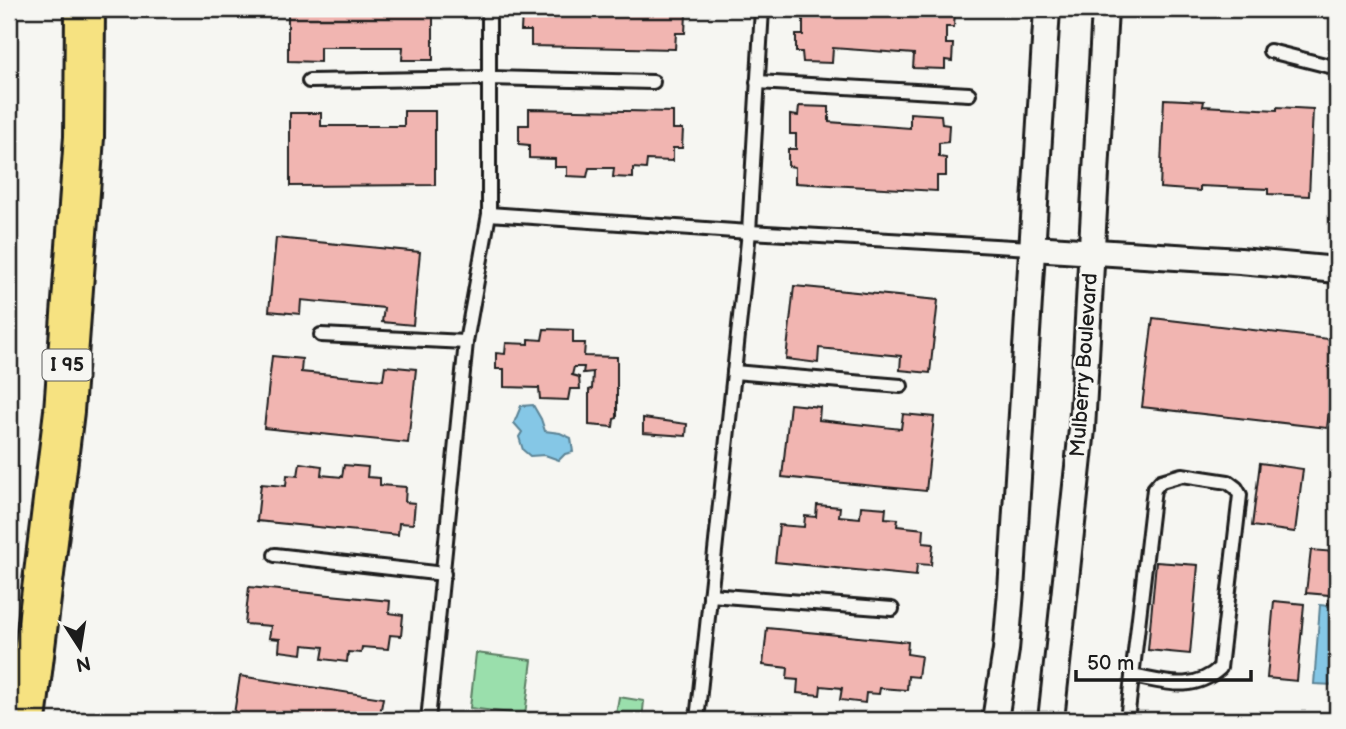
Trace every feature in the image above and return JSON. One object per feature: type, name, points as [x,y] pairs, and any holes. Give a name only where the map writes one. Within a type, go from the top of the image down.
[{"type":"highway","name":"I 95","points":[[26,720],[64,411],[84,137],[85,9]]},
{"type":"street","points":[[995,720],[1010,602],[1047,9]]},
{"type":"street","name":"Mulberry Boulevard","points":[[1051,720],[1082,429],[1105,9]]},
{"type":"street","points":[[1032,248],[1337,270]]},
{"type":"lane","points":[[428,720],[466,342],[489,214],[489,9]]},
{"type":"lane","points":[[697,720],[749,232],[762,9]]},
{"type":"lane","points":[[1270,51],[1337,68]]},
{"type":"lane","points":[[309,80],[489,78],[653,82]]},
{"type":"lane","points":[[757,82],[969,94]]},
{"type":"lane","points":[[489,214],[1032,248]]},
{"type":"lane","points":[[321,335],[466,342]]},
{"type":"lane","points":[[734,372],[901,386]]},
{"type":"lane","points":[[1127,720],[1132,676],[1154,489],[1161,481],[1182,475],[1228,482],[1240,495],[1220,668],[1198,683],[1182,684],[1132,676]]},
{"type":"lane","points":[[275,555],[444,574]]},
{"type":"lane","points":[[710,595],[892,609]]},
{"type":"green space","points":[[476,653],[532,660],[525,715],[470,708]]},
{"type":"green space","points":[[619,697],[644,701],[642,720],[615,720]]},
{"type":"water","points":[[533,405],[545,431],[571,438],[573,452],[565,454],[559,460],[545,455],[530,456],[523,450],[519,437],[522,432],[514,423],[521,406]]},
{"type":"water","points":[[1320,605],[1337,607],[1334,685],[1314,684]]},
{"type":"building","points":[[288,9],[433,9],[433,60],[402,60],[403,47],[320,47],[320,62],[288,61]]},
{"type":"building","points":[[532,9],[676,9],[676,13],[686,14],[685,33],[676,33],[675,49],[531,46],[531,31],[521,31],[522,12]]},
{"type":"building","points":[[797,9],[955,11],[954,27],[946,27],[946,44],[953,44],[952,61],[945,60],[945,69],[913,68],[914,54],[833,48],[832,63],[803,62],[802,52],[796,52],[796,35],[803,35],[803,18],[797,18]]},
{"type":"building","points":[[1171,9],[1200,9],[1200,17],[1171,16]]},
{"type":"building","points":[[1164,99],[1204,101],[1203,106],[1313,109],[1309,196],[1268,194],[1268,189],[1200,186],[1200,191],[1160,188]]},
{"type":"building","points":[[799,106],[829,107],[829,122],[910,128],[910,113],[941,115],[942,124],[949,125],[948,142],[939,143],[939,157],[946,158],[946,176],[937,176],[937,191],[795,183],[795,167],[788,166],[788,149],[796,149],[796,134],[790,134],[790,115],[798,116]]},
{"type":"building","points":[[529,109],[673,112],[673,129],[683,129],[682,148],[673,148],[673,161],[647,160],[646,169],[633,168],[633,178],[613,177],[614,168],[589,168],[587,177],[567,176],[567,167],[555,167],[555,159],[529,158],[529,145],[519,144],[519,125],[529,125]]},
{"type":"building","points":[[404,111],[435,111],[435,185],[290,186],[290,113],[321,113],[321,126],[404,126]]},
{"type":"building","points":[[276,238],[420,252],[413,325],[382,322],[384,308],[301,300],[300,314],[269,311]]},
{"type":"building","points":[[794,286],[938,300],[930,373],[900,370],[901,356],[819,348],[818,363],[786,359]]},
{"type":"building","points":[[1153,318],[1337,340],[1327,428],[1142,407]]},
{"type":"building","points":[[544,329],[573,330],[573,343],[585,343],[584,356],[617,357],[617,418],[614,419],[613,427],[589,425],[589,390],[592,389],[593,372],[583,373],[584,367],[574,367],[572,375],[579,377],[580,389],[570,389],[568,400],[540,399],[539,388],[504,387],[504,369],[496,369],[496,353],[505,354],[506,343],[529,344],[529,339],[542,340]]},
{"type":"building","points":[[272,356],[302,359],[301,372],[383,380],[385,366],[416,369],[408,443],[264,428]]},
{"type":"building","points":[[790,404],[820,407],[819,420],[901,429],[903,414],[934,417],[926,491],[782,477]]},
{"type":"building","points":[[643,418],[687,424],[686,436],[643,433]]},
{"type":"building","points":[[300,463],[322,466],[321,475],[342,477],[344,465],[368,467],[367,477],[380,478],[380,485],[406,487],[405,502],[415,503],[413,524],[399,523],[398,535],[257,521],[261,484],[286,486],[287,475],[298,476]]},
{"type":"building","points":[[1260,463],[1303,469],[1295,532],[1252,526]]},
{"type":"building","points":[[817,505],[840,507],[839,516],[860,518],[861,506],[886,508],[885,518],[898,519],[897,526],[924,529],[923,543],[933,544],[931,565],[917,564],[916,576],[775,562],[779,525],[804,527],[805,516],[816,517]]},
{"type":"building","points":[[1336,538],[1337,605],[1328,604],[1329,595],[1306,593],[1311,550],[1335,552]]},
{"type":"building","points":[[1156,562],[1198,565],[1190,654],[1148,650]]},
{"type":"building","points":[[249,587],[390,601],[389,613],[403,615],[401,636],[390,635],[388,649],[362,647],[361,653],[348,652],[347,662],[322,659],[324,647],[303,645],[302,654],[279,651],[280,639],[269,638],[271,626],[245,624]]},
{"type":"building","points":[[1274,601],[1304,604],[1297,681],[1267,678]]},
{"type":"building","points":[[767,628],[908,642],[907,654],[921,656],[918,677],[908,676],[907,690],[880,688],[879,694],[866,693],[865,703],[840,700],[842,688],[821,686],[820,695],[797,693],[798,680],[787,679],[788,668],[763,665]]},
{"type":"building","points":[[240,676],[383,698],[379,720],[233,720]]}]
